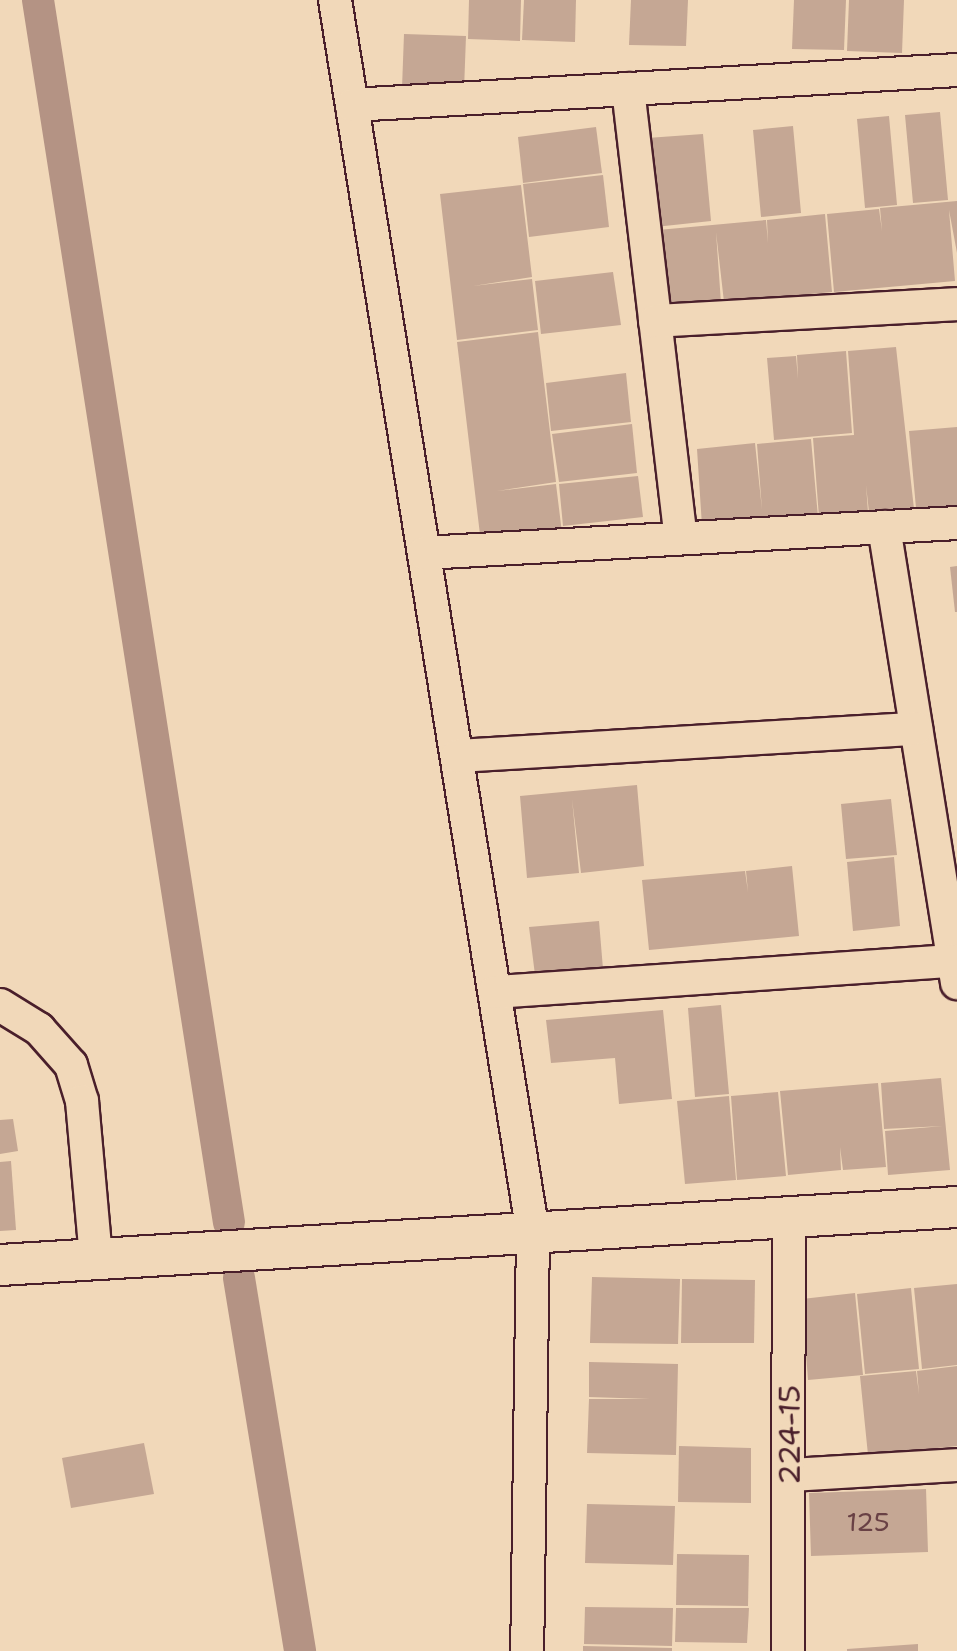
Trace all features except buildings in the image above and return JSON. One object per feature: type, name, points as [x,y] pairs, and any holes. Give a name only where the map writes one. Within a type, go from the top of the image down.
[{"type":"street","points":[[335,0],[533,1233],[527,1651]]},
{"type":"street","points":[[352,105],[957,70]]},
{"type":"street","points":[[628,89],[681,538]]},
{"type":"street","points":[[655,321],[957,304]]},
{"type":"street","points":[[424,553],[957,523]]},
{"type":"street","points":[[495,992],[955,972],[884,527]]},
{"type":"street","points":[[457,756],[916,729]]},
{"type":"street","points":[[2,996],[39,1029],[71,1065],[82,1101],[96,1259]]},
{"type":"street","points":[[0,1265],[957,1207]]},
{"type":"street","name":"224-15","points":[[788,1651],[789,1218]]},
{"type":"street","points":[[790,1475],[957,1465]]},
{"type":"waterway","points":[[38,0],[229,1222]]},
{"type":"waterway","points":[[239,1278],[300,1651]]}]
